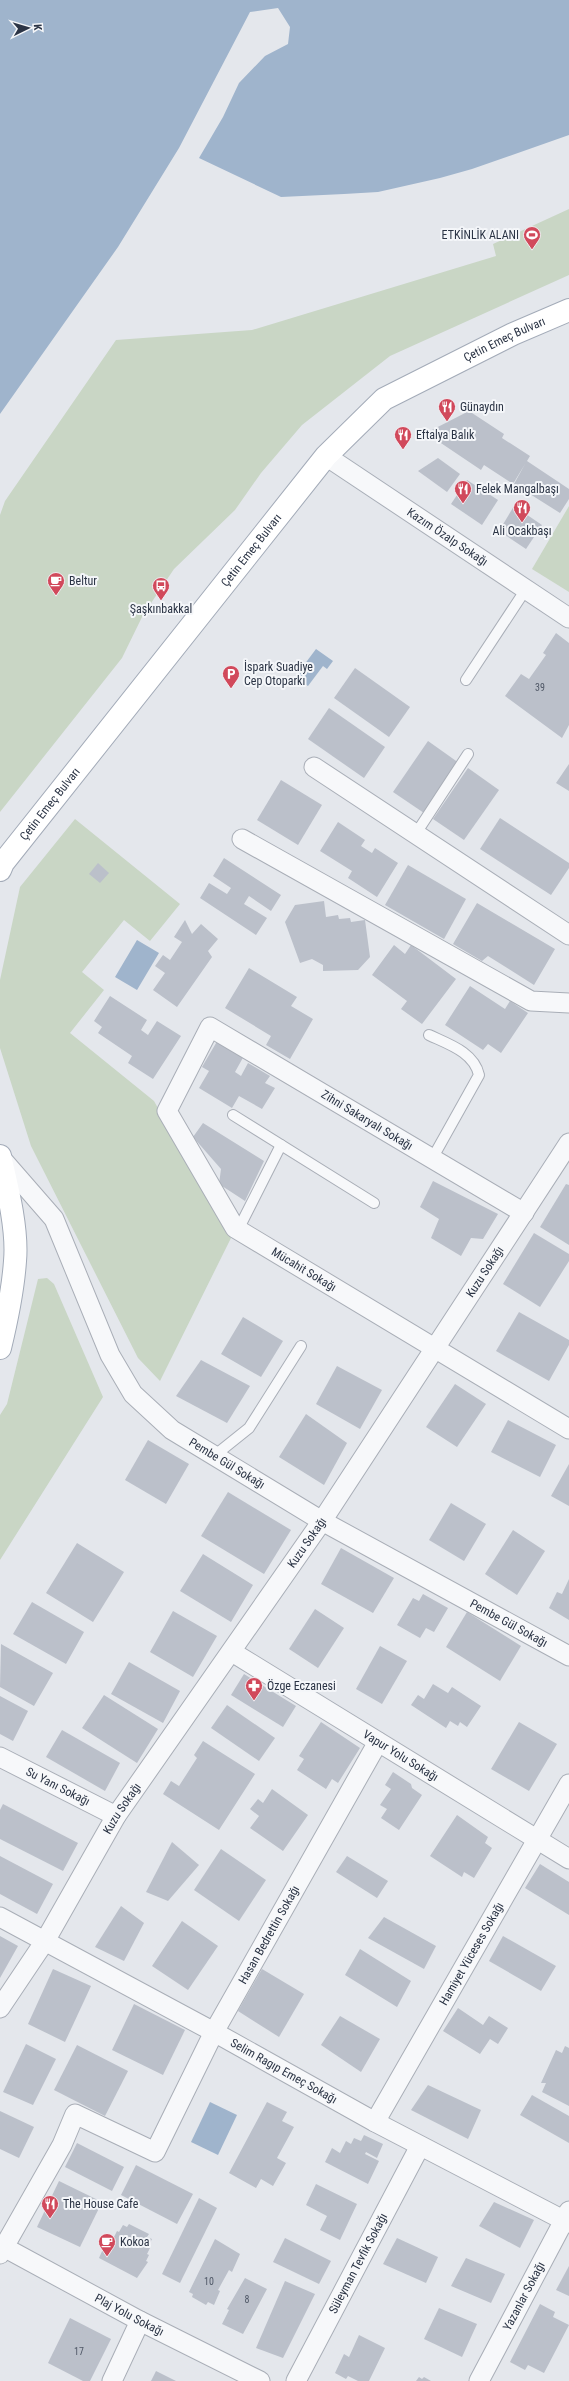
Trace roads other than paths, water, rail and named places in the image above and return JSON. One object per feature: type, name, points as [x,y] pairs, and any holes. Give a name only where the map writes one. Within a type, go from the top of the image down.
[{"type":"main road","name":"Çetin Emeç Bulvarı","points":[[0,870],[3,863],[326,456],[384,400],[513,334],[569,310]]},
{"type":"main road","points":[[0,1156],[11,1208],[15,1259],[8,1310],[0,1348]]},
{"type":"street","name":"Kazım Özalp Sokağı","points":[[326,456],[569,618]]},
{"type":"street","points":[[314,767],[569,935]]},
{"type":"street","points":[[242,839],[531,1001],[569,1003]]},
{"type":"street","name":"Zihni Sakaryalı Sokağı","points":[[210,1027],[524,1213]]},
{"type":"street","name":"Mücahit Sokağı","points":[[210,1027],[167,1111],[238,1230],[433,1349],[569,1429]]},
{"type":"street","name":"Kuzu Sokağı","points":[[0,2008],[45,1941],[116,1816],[232,1652],[322,1520],[433,1349],[524,1213],[562,1169],[569,1143]]},
{"type":"street","name":"Pembe Gül Sokağı","points":[[0,1156],[54,1219],[110,1355],[134,1394],[172,1430],[322,1520],[569,1656]]},
{"type":"street","name":"Vapur Yolu Sokağı","points":[[232,1652],[538,1842],[569,1859]]},
{"type":"street","name":"Hasan Bedrettin Sokağı","points":[[1,2249],[62,2145],[75,2114],[155,2152],[214,2032],[378,1742]]},
{"type":"street","name":"Su Yanı Sokağı","points":[[0,1757],[116,1816]]},
{"type":"street","name":"Hamiyet Yüceses Sokağı","points":[[375,2122],[538,1842],[569,1784]]},
{"type":"street","name":"Selim Ragıp Emeç Sokağı","points":[[0,1917],[214,2032],[420,2146],[567,2218]]},
{"type":"street","name":"Süleyman Tevfik Sokağı","points":[[296,2381],[420,2146]]},
{"type":"street","name":"Yazanlar Sokağı","points":[[479,2381],[567,2218]]},
{"type":"street","name":"Plaj Yolu Sokağı","points":[[1,2249],[260,2381]]},
{"type":"street","points":[[112,2381],[140,2321]]},
{"type":"lane","points":[[466,680],[526,589]]},
{"type":"lane","points":[[416,835],[468,754]]},
{"type":"lane","points":[[428,1035],[471,1058],[477,1066],[479,1075],[432,1159]]},
{"type":"lane","points":[[233,1115],[374,1203]]},
{"type":"lane","points":[[238,1230],[281,1145]]},
{"type":"lane","points":[[214,1456],[249,1428],[301,1346]]},
{"type":"water","points":[[0,0],[569,0],[569,135],[472,169],[378,192],[281,197],[199,158],[223,117],[239,83],[265,56],[288,44],[290,27],[278,8],[250,12],[179,148],[118,247],[0,414]]},
{"type":"water","points":[[316,649],[333,661],[327,669],[323,666],[308,686],[295,677]]},
{"type":"water","points":[[137,940],[159,953],[137,990],[115,977]]},
{"type":"water","points":[[210,2102],[237,2115],[218,2155],[191,2142]]},
{"type":"place","name":"ETKİNLİK ALANI","points":[[532,250]]},
{"type":"place","name":"Günaydın","points":[[447,422]]},
{"type":"place","name":"Eftalya Balık","points":[[403,450]]},
{"type":"place","name":"Felek Mangalbaşı","points":[[463,504]]},
{"type":"place","name":"Ali Ocakbaşı","points":[[522,523]]},
{"type":"place","name":"Beltur","points":[[56,596]]},
{"type":"place","name":"Şaşkınbakkal","points":[[161,601]]},
{"type":"place","name":"İspark Suadiye Cep Otoparkı","points":[[231,689]]},
{"type":"place","name":"Özge Eczanesi","points":[[254,1701]]},
{"type":"place","name":"The House Cafe","points":[[50,2219]]},
{"type":"place","name":"Kokoa","points":[[107,2257]]}]
